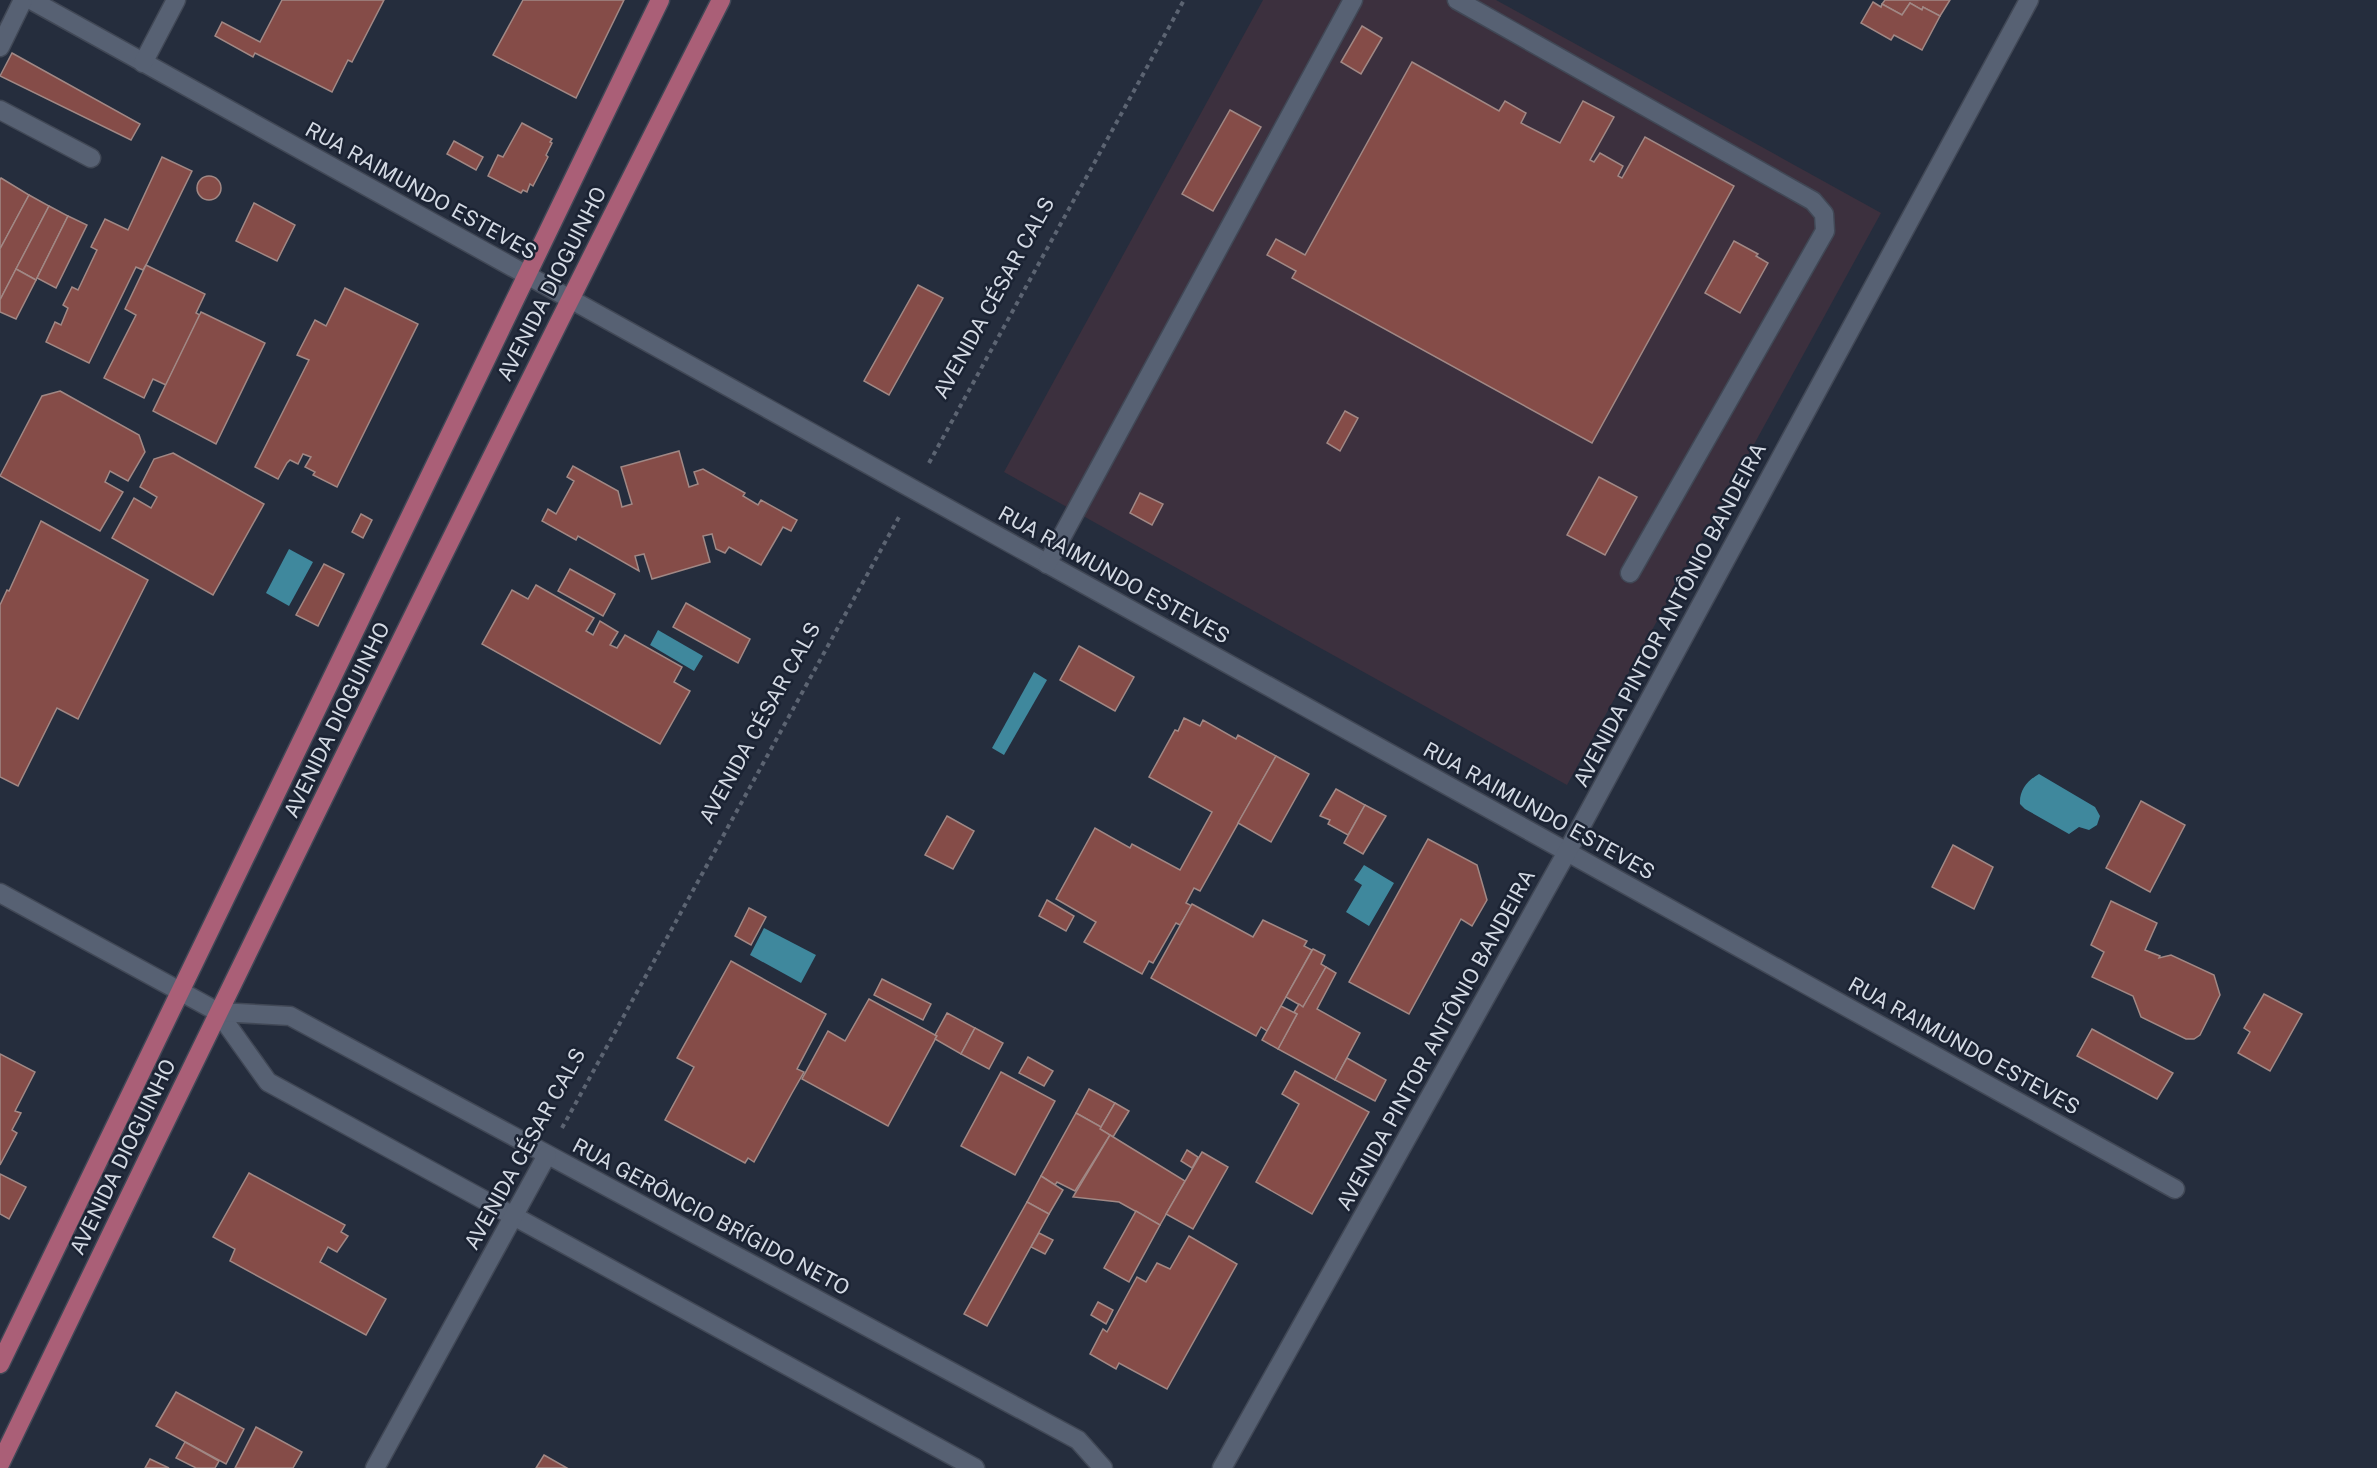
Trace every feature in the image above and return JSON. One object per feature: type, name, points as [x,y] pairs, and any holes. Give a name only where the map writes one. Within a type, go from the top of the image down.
[{"type":"main road","name":"AVENIDA DIOGUINHO","points":[[0,1364],[660,0]]},
{"type":"main road","name":"AVENIDA DIOGUINHO","points":[[0,1464],[218,1012],[569,299],[721,0]]},
{"type":"street","points":[[0,47],[22,0]]},
{"type":"street","name":"RUA RAIMUNDO ESTEVES","points":[[31,0],[2175,1189]]},
{"type":"street","points":[[143,63],[176,0]]},
{"type":"street","points":[[1047,564],[1353,0]]},
{"type":"street","points":[[1457,0],[1813,201],[1824,214],[1825,231],[1630,573]]},
{"type":"street","name":"AVENIDA PINTOR ANTÔNIO BANDEIRA","points":[[1222,1468],[1567,852],[2029,0]]},
{"type":"street","points":[[0,110],[91,158]]},
{"type":"street","name":"RUA GERÔNCIO BRÍGIDO NETO","points":[[0,893],[218,1012],[290,1016],[1078,1440],[1103,1468]]},
{"type":"street","name":"RUA GERÔNCIO BRÍGIDO NETO","points":[[218,1012],[268,1082],[975,1468]]},
{"type":"street","name":"AVENIDA CÉSAR CALS","points":[[375,1468],[547,1155]]},
{"type":"path","name":"AVENIDA CÉSAR CALS","points":[[547,1155],[1184,0]]},
{"type":"shaded area","points":[[1263,0],[1496,0],[1881,213],[1567,785],[1004,472]]},
{"type":"water","points":[[289,549],[313,562],[289,606],[266,593]]},
{"type":"water","points":[[658,630],[703,656],[694,671],[650,645]]},
{"type":"water","points":[[1034,672],[1047,680],[1004,755],[992,748]]},
{"type":"water","points":[[2039,774],[2095,807],[2100,816],[2097,825],[2089,830],[2079,827],[2069,834],[2025,809],[2020,804],[2023,790],[2031,779]]},
{"type":"water","points":[[1364,865],[1394,883],[1369,926],[1346,912],[1362,885],[1354,880]]},
{"type":"water","points":[[764,928],[816,955],[801,983],[750,955]]},
{"type":"building","points":[[282,0],[384,0],[352,62],[348,60],[332,92],[255,53],[253,57],[215,36],[222,22],[260,42]]},
{"type":"building","points":[[523,0],[624,0],[576,98],[493,55]]},
{"type":"building","points":[[1885,0],[1950,0],[1940,16],[1910,3],[1902,15],[1882,4]]},
{"type":"building","points":[[1873,2],[1881,7],[1882,4],[1902,15],[1910,3],[1940,16],[1922,50],[1894,35],[1891,40],[1861,23]]},
{"type":"building","points":[[1362,26],[1382,38],[1361,74],[1341,62]]},
{"type":"building","points":[[12,53],[140,124],[131,140],[0,76]]},
{"type":"building","points":[[1412,62],[1499,111],[1505,101],[1526,113],[1521,123],[1560,143],[1583,101],[1614,117],[1590,160],[1594,162],[1600,153],[1623,166],[1618,176],[1622,178],[1645,137],[1734,186],[1592,443],[1292,278],[1296,271],[1267,255],[1276,239],[1305,255]]},
{"type":"building","points":[[1230,110],[1261,127],[1213,211],[1182,194]]},
{"type":"building","points":[[522,123],[552,139],[550,142],[552,143],[546,155],[548,157],[533,186],[530,184],[527,192],[523,190],[521,193],[488,176],[498,155],[503,157]]},
{"type":"building","points":[[454,141],[483,157],[476,170],[447,154]]},
{"type":"building","points":[[162,157],[192,171],[146,265],[143,270],[136,267],[89,363],[46,342],[55,322],[61,325],[68,308],[63,305],[72,287],[78,290],[97,250],[91,247],[105,219],[128,230]]},
{"type":"building","points":[[209,176],[218,179],[221,188],[218,197],[209,200],[200,197],[197,188],[200,179]]},
{"type":"building","points":[[1,178],[29,195],[0,249],[0,180]]},
{"type":"building","points":[[29,195],[49,206],[0,300],[0,249]]},
{"type":"building","points":[[254,203],[295,225],[277,261],[236,241]]},
{"type":"building","points":[[49,206],[68,216],[36,280],[16,269]]},
{"type":"building","points":[[68,216],[87,225],[56,288],[37,278]]},
{"type":"building","points":[[1734,241],[1758,254],[1756,256],[1768,263],[1740,313],[1705,293]]},
{"type":"building","points":[[146,265],[205,294],[196,313],[200,315],[166,385],[153,379],[144,398],[104,378],[136,315],[125,309]]},
{"type":"building","points":[[16,269],[36,280],[16,319],[0,312],[0,300]]},
{"type":"building","points":[[918,285],[943,298],[889,395],[864,381]]},
{"type":"building","points":[[345,288],[418,324],[337,487],[313,475],[315,472],[305,467],[311,457],[303,454],[298,464],[290,460],[287,463],[278,479],[255,467],[309,360],[297,355],[315,320],[326,326]]},
{"type":"building","points":[[201,312],[265,343],[216,444],[153,411]]},
{"type":"building","points":[[60,391],[139,435],[145,452],[128,481],[110,471],[105,482],[123,492],[100,531],[0,476],[42,396]]},
{"type":"building","points":[[1345,411],[1358,418],[1340,451],[1327,443]]},
{"type":"building","points":[[679,451],[689,487],[698,484],[694,472],[703,469],[745,493],[743,496],[758,505],[761,500],[797,520],[791,531],[783,527],[761,565],[729,547],[725,553],[716,549],[712,534],[703,536],[710,562],[652,579],[644,554],[635,556],[639,571],[578,536],[576,540],[542,521],[548,509],[556,514],[574,481],[567,477],[573,466],[618,491],[622,507],[632,504],[621,467]]},
{"type":"building","points":[[173,453],[264,504],[213,595],[112,538],[134,498],[151,508],[157,497],[140,487],[154,459]]},
{"type":"building","points":[[1599,477],[1637,497],[1605,555],[1567,535]]},
{"type":"building","points":[[1140,493],[1163,504],[1152,525],[1130,513]]},
{"type":"building","points":[[361,514],[372,520],[363,538],[352,532]]},
{"type":"building","points":[[41,521],[148,580],[78,719],[57,708],[18,786],[0,777],[0,605],[7,590],[9,591]]},
{"type":"building","points":[[324,564],[344,574],[318,626],[296,615]]},
{"type":"building","points":[[570,569],[615,594],[603,616],[558,591]]},
{"type":"building","points":[[536,585],[594,618],[586,631],[593,635],[600,621],[618,632],[610,645],[617,648],[625,635],[682,667],[674,682],[690,691],[660,744],[482,644],[512,590],[528,599]]},
{"type":"building","points":[[686,603],[750,639],[738,663],[673,627]]},
{"type":"building","points":[[1079,646],[1134,677],[1115,711],[1060,680]]},
{"type":"building","points":[[1184,718],[1200,726],[1203,720],[1236,739],[1238,735],[1276,756],[1200,891],[1194,888],[1186,903],[1192,906],[1180,925],[1176,923],[1153,963],[1149,961],[1142,974],[1084,942],[1096,922],[1056,899],[1095,828],[1130,848],[1132,844],[1180,870],[1212,812],[1149,777]]},
{"type":"building","points":[[1276,756],[1309,774],[1271,842],[1238,823]]},
{"type":"building","points":[[1336,789],[1365,805],[1348,835],[1328,824],[1330,820],[1320,816]]},
{"type":"building","points":[[2141,801],[2185,825],[2150,892],[2106,868]]},
{"type":"building","points":[[1365,805],[1386,816],[1363,854],[1344,843]]},
{"type":"building","points":[[947,816],[974,831],[953,869],[925,855]]},
{"type":"building","points":[[1428,839],[1477,865],[1487,900],[1472,926],[1461,919],[1409,1014],[1349,982]]},
{"type":"building","points":[[1953,845],[1993,867],[1974,909],[1932,887]]},
{"type":"building","points":[[1047,900],[1074,916],[1066,931],[1039,916]]},
{"type":"building","points":[[2111,901],[2157,923],[2145,950],[2160,956],[2159,958],[2171,955],[2214,975],[2220,995],[2200,1035],[2194,1039],[2186,1039],[2141,1017],[2133,996],[2092,977],[2104,952],[2091,945]]},
{"type":"building","points":[[1192,904],[1253,937],[1263,920],[1307,941],[1304,946],[1312,950],[1267,1031],[1261,1027],[1256,1036],[1151,978]]},
{"type":"building","points":[[749,908],[766,917],[751,945],[735,936]]},
{"type":"building","points":[[1313,949],[1325,955],[1321,964],[1326,967],[1303,1007],[1286,997]]},
{"type":"building","points":[[731,961],[826,1014],[797,1069],[804,1072],[754,1162],[748,1158],[745,1163],[665,1120],[694,1067],[677,1058]]},
{"type":"building","points":[[1326,967],[1336,973],[1317,1009],[1360,1033],[1335,1080],[1278,1049],[1297,1014],[1294,1012],[1299,1004],[1303,1007]]},
{"type":"building","points":[[882,979],[931,1004],[923,1020],[874,995]]},
{"type":"building","points":[[2264,994],[2302,1014],[2270,1071],[2238,1053],[2250,1032],[2244,1028]]},
{"type":"building","points":[[869,999],[937,1036],[888,1126],[802,1079],[828,1031],[845,1041]]},
{"type":"building","points":[[1281,1006],[1297,1014],[1278,1049],[1262,1040]]},
{"type":"building","points":[[947,1013],[975,1028],[961,1054],[935,1039]]},
{"type":"building","points":[[975,1028],[1003,1043],[989,1069],[961,1054]]},
{"type":"building","points":[[2092,1029],[2173,1073],[2157,1099],[2077,1056]]},
{"type":"building","points":[[0,1054],[35,1072],[15,1111],[21,1113],[12,1130],[17,1133],[0,1165]]},
{"type":"building","points":[[1028,1057],[1053,1071],[1044,1086],[1019,1073]]},
{"type":"building","points":[[1347,1058],[1386,1080],[1375,1101],[1335,1080]]},
{"type":"building","points":[[1295,1071],[1369,1112],[1312,1214],[1256,1182],[1299,1104],[1282,1094]]},
{"type":"building","points":[[1001,1072],[1055,1101],[1015,1175],[961,1146]]},
{"type":"building","points":[[1089,1089],[1115,1103],[1101,1127],[1076,1113]]},
{"type":"building","points":[[1115,1103],[1129,1111],[1113,1137],[1100,1129]]},
{"type":"building","points":[[1076,1113],[1101,1127],[1100,1129],[1110,1135],[1075,1191],[1057,1182],[1055,1185],[1041,1176]]},
{"type":"building","points":[[1110,1135],[1185,1181],[1160,1225],[1119,1202],[1073,1197]]},
{"type":"building","points":[[1187,1150],[1198,1157],[1192,1168],[1181,1161]]},
{"type":"building","points":[[1202,1152],[1228,1167],[1193,1229],[1166,1214]]},
{"type":"building","points":[[249,1173],[345,1225],[341,1232],[348,1236],[337,1252],[328,1247],[320,1262],[386,1299],[366,1335],[230,1261],[235,1249],[213,1237]]},
{"type":"building","points":[[0,1174],[26,1187],[9,1219],[0,1214]]},
{"type":"building","points":[[1041,1176],[1063,1190],[1049,1214],[1027,1202]]},
{"type":"building","points":[[1027,1202],[1049,1214],[987,1326],[964,1314]]},
{"type":"building","points":[[1136,1211],[1160,1225],[1129,1282],[1104,1268]]},
{"type":"building","points":[[1039,1233],[1053,1240],[1045,1254],[1031,1247]]},
{"type":"building","points":[[1189,1236],[1237,1264],[1167,1389],[1119,1363],[1116,1369],[1090,1354],[1103,1329],[1107,1332],[1137,1277],[1146,1282],[1157,1263],[1170,1269]]},
{"type":"building","points":[[1098,1302],[1113,1310],[1106,1324],[1091,1315]]},
{"type":"building","points":[[176,1392],[244,1429],[226,1464],[156,1426]]},
{"type":"building","points":[[256,1427],[302,1452],[293,1468],[235,1468]]},
{"type":"building","points":[[185,1442],[219,1461],[215,1468],[196,1468],[176,1458]]},
{"type":"building","points":[[544,1455],[567,1468],[536,1468]]},
{"type":"building","points":[[150,1459],[169,1468],[145,1468]]}]
